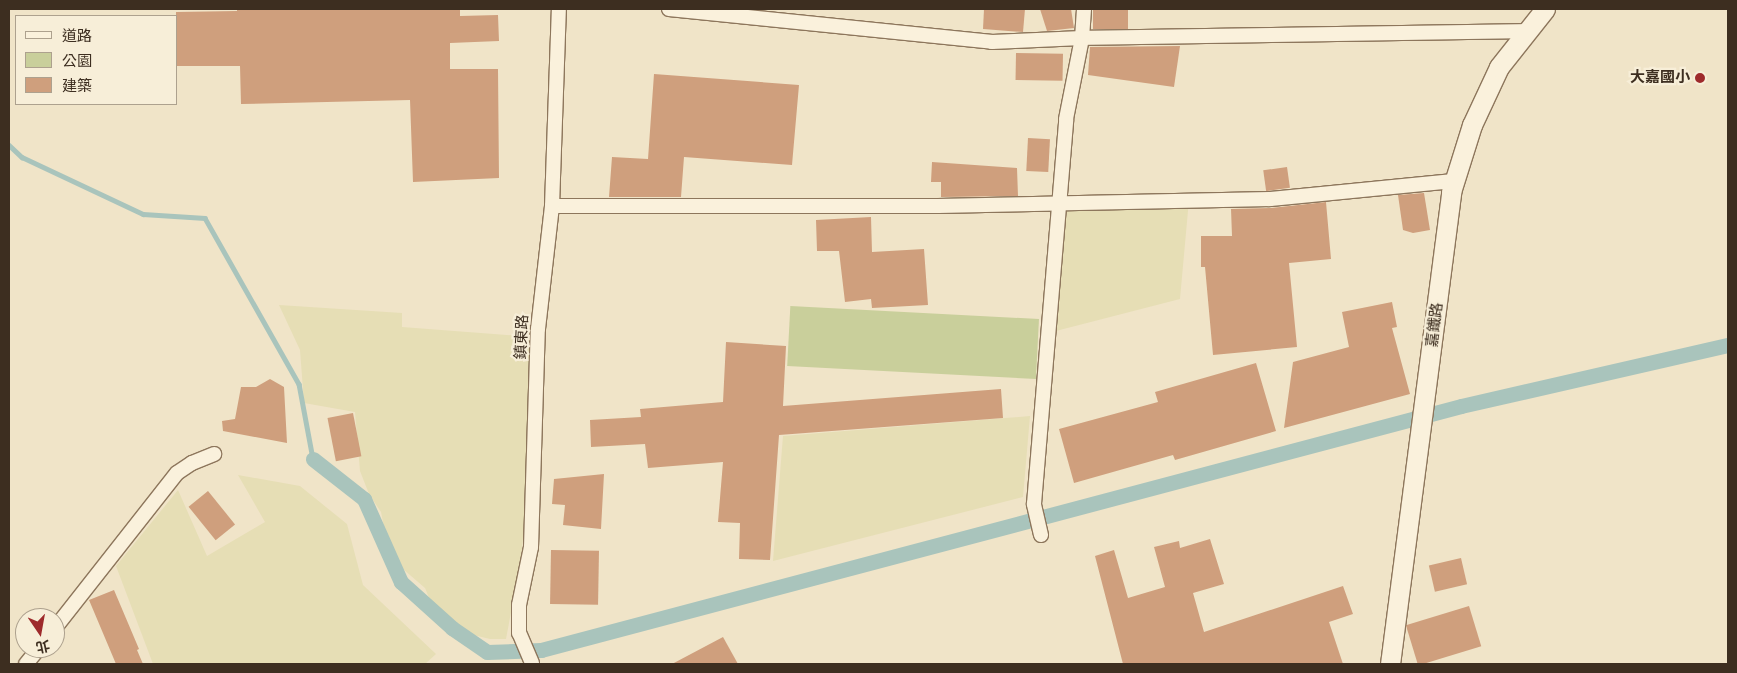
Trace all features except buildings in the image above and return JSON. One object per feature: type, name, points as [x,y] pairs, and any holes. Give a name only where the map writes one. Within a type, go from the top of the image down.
[{"type":"street","name":"鎮東路","points":[[532,663],[519,633],[519,606],[531,548],[538,329],[552,206],[559,9]]},
{"type":"street","points":[[669,9],[992,42],[1082,38],[1526,31]]},
{"type":"street","points":[[1040,529],[1034,504],[1066,119],[1082,38],[1084,9]]},
{"type":"street","name":"嘉鐵路","points":[[1390,664],[1454,180],[1472,125],[1499,67],[1545,9]]},
{"type":"street","points":[[552,206],[1059,204],[1270,199],[1454,180]]},
{"type":"street","points":[[65,615],[178,473],[192,463],[214,454]]},
{"type":"shaded area","points":[[1062,199],[1189,200],[1180,299],[1052,332]]},
{"type":"shaded area","points":[[279,305],[402,313],[402,327],[533,337],[532,446],[521,559],[506,639],[490,639],[461,632],[432,605],[425,588],[403,569],[387,542],[381,512],[369,494],[360,471],[355,412],[304,403],[300,350]]},
{"type":"shaded area","points":[[1030,416],[1023,497],[773,561],[783,436]]},
{"type":"shaded area","points":[[238,475],[300,486],[347,524],[363,585],[436,654],[425,664],[153,664],[116,566],[178,490],[207,556],[265,522]]},
{"type":"green space","points":[[790,306],[1039,319],[1036,379],[787,366]]},
{"type":"waterway","points":[[9,145],[22,157],[143,214],[205,218],[299,384],[313,459]]},
{"type":"waterway","points":[[313,459],[364,499],[401,582],[452,628],[487,652],[541,650],[1461,406],[1728,345]]},
{"type":"place","name":"大嘉國小","points":[[1700,78]]}]
